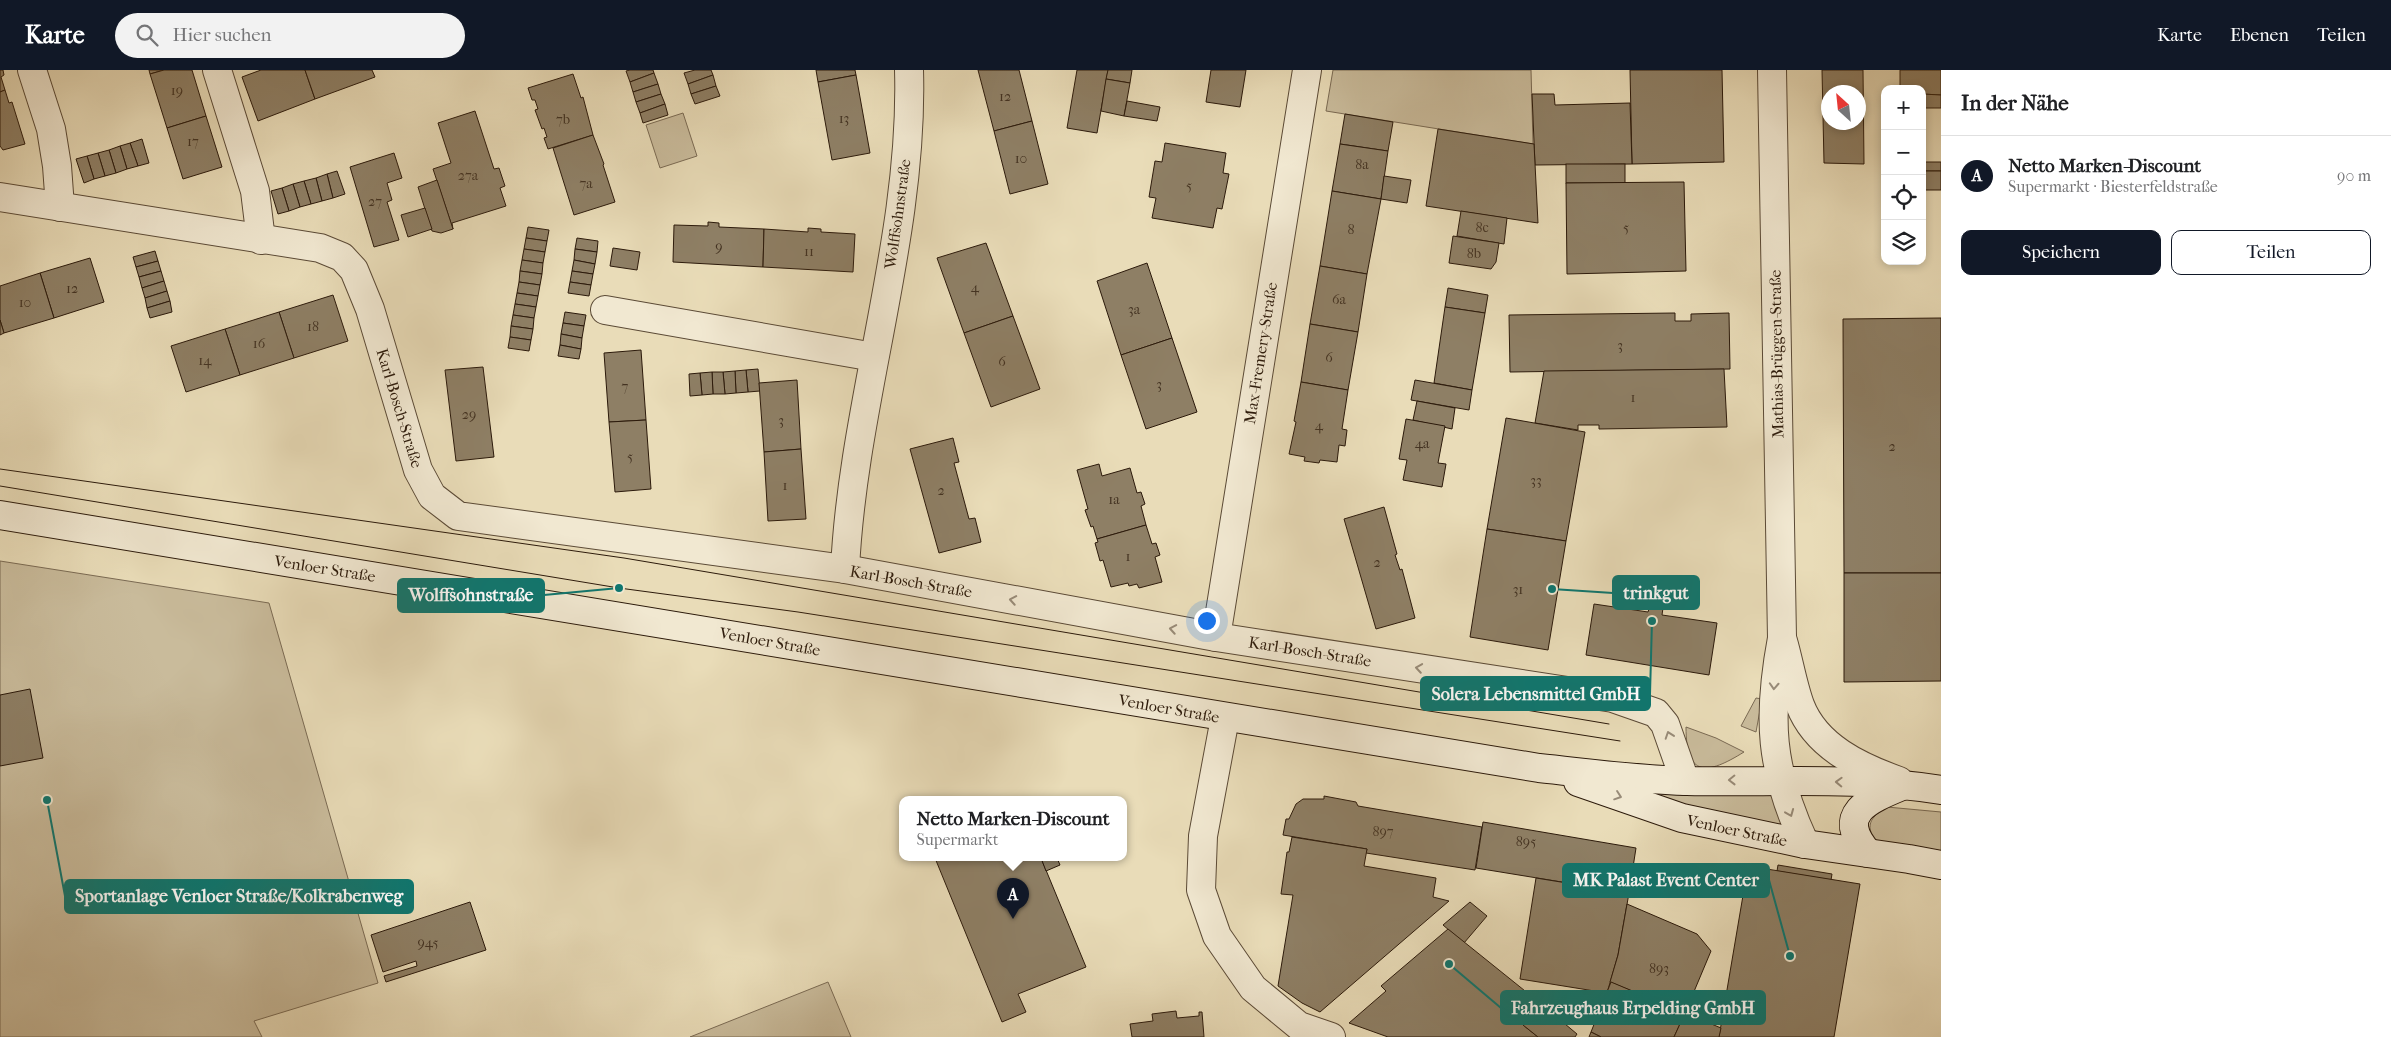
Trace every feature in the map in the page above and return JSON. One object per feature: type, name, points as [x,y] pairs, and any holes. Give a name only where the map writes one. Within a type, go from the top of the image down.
[{"type":"street","points":[[32,70],[51,128],[57,166],[60,207]]},
{"type":"street","points":[[217,70],[254,191],[261,240]]},
{"type":"street","name":"Wolffsohnstraße","points":[[845,569],[854,480],[898,217],[910,112],[909,70]]},
{"type":"street","name":"Max-Fremery-Straße","points":[[1216,637],[1307,70]]},
{"type":"street","name":"Mathias-Brüggen-Straße","points":[[1772,70],[1782,638],[1774,683],[1773,744],[1779,780],[1789,810],[1805,844]]},
{"type":"street","name":"Karl-Bosch-Straße","points":[[0,197],[320,248],[342,256],[354,270],[370,309],[418,470],[432,496],[458,516],[845,569],[1216,637],[1613,698],[1656,713],[1665,724],[1685,781]]},
{"type":"street","points":[[605,310],[874,357]]},
{"type":"street","name":"Venloer Straße","points":[[0,515],[592,611],[1224,718],[1539,768],[1685,781],[1779,780],[1906,784],[1941,790]]},
{"type":"street","name":"Mathias-Brüggen-Straße","points":[[1782,638],[1800,706],[1812,726],[1829,746],[1863,768],[1906,784]]},
{"type":"street","points":[[1224,718],[1202,836],[1201,890],[1217,936],[1253,988],[1299,1026],[1331,1037]]},
{"type":"street","name":"Venloer Straße","points":[[1539,768],[1682,818],[1805,844],[1941,866]]},
{"type":"street","points":[[1868,853],[1857,840],[1852,828],[1854,818],[1862,806],[1877,796],[1906,784]]},
{"type":"shaded area","points":[[1333,70],[1531,70],[1533,144],[1326,111]]},
{"type":"shaded area","points":[[683,113],[697,156],[660,168],[646,125]]},
{"type":"shaded area","points":[[0,561],[269,603],[378,983],[254,1021],[262,1037],[0,1037]]},
{"type":"shaded area","points":[[1756,698],[1762,699],[1756,732],[1741,726]]},
{"type":"shaded area","points":[[1686,727],[1716,738],[1744,752],[1719,765],[1709,768],[1701,767],[1690,756]]},
{"type":"shaded area","points":[[1645,789],[1772,789],[1792,833],[1647,795]]},
{"type":"shaded area","points":[[1887,807],[1941,812],[1941,851],[1881,847],[1872,835],[1870,825],[1875,816]]},
{"type":"shaded area","points":[[828,982],[851,1037],[690,1037]]},
{"type":"building","points":[[0,70],[3,70],[4,75],[1,77],[5,90],[0,92]]},
{"type":"building","points":[[149,70],[164,70],[150,74]]},
{"type":"building","points":[[164,70],[192,70],[206,116],[167,128],[150,74]]},
{"type":"building","points":[[261,70],[305,70],[315,99],[258,121],[242,77]]},
{"type":"building","points":[[305,70],[372,70],[375,77],[315,99]]},
{"type":"building","points":[[653,70],[654,73],[630,82],[626,71]]},
{"type":"building","points":[[695,70],[711,70],[713,75],[688,84],[684,73]]},
{"type":"building","points":[[816,70],[855,70],[856,75],[818,82]]},
{"type":"building","points":[[978,70],[1019,70],[1032,121],[994,131]]},
{"type":"building","points":[[1077,70],[1108,70],[1097,133],[1067,128]]},
{"type":"building","points":[[1108,70],[1132,70],[1130,83],[1106,79]]},
{"type":"building","points":[[1211,70],[1246,70],[1240,107],[1206,102]]},
{"type":"building","points":[[1630,70],[1722,70],[1724,162],[1632,164]]},
{"type":"building","points":[[1822,70],[1863,70],[1863,85],[1822,85]]},
{"type":"building","points":[[1900,70],[1941,70],[1941,95],[1926,94],[1926,85],[1900,85]]},
{"type":"building","points":[[654,73],[658,84],[633,92],[630,82]]},
{"type":"building","points":[[573,74],[581,98],[583,97],[593,135],[548,149],[544,138],[547,137],[544,128],[542,129],[535,110],[538,109],[535,100],[532,100],[528,88]]},
{"type":"building","points":[[713,75],[716,86],[691,94],[688,84]]},
{"type":"building","points":[[856,75],[870,153],[832,160],[818,82]]},
{"type":"building","points":[[1106,79],[1130,83],[1124,116],[1101,111]]},
{"type":"building","points":[[658,84],[661,94],[636,102],[633,92]]},
{"type":"building","points":[[716,86],[720,96],[695,104],[691,94]]},
{"type":"building","points":[[5,90],[9,103],[12,102],[25,144],[3,150],[0,146],[0,92]]},
{"type":"building","points":[[661,94],[665,104],[640,113],[636,102]]},
{"type":"building","points":[[1532,94],[1554,94],[1555,105],[1630,103],[1632,164],[1535,165]]},
{"type":"building","points":[[1926,94],[1941,95],[1941,108],[1926,108]]},
{"type":"building","points":[[1127,101],[1160,107],[1157,121],[1124,116]]},
{"type":"building","points":[[665,104],[668,115],[643,123],[640,113]]},
{"type":"building","points":[[475,111],[494,169],[499,168],[505,186],[500,188],[506,206],[452,223],[453,229],[433,169],[451,163],[438,123]]},
{"type":"building","points":[[1345,114],[1393,122],[1388,151],[1340,144]]},
{"type":"building","points":[[206,116],[222,167],[183,179],[167,128]]},
{"type":"building","points":[[1032,121],[1048,184],[1010,194],[994,131]]},
{"type":"building","points":[[1438,129],[1534,144],[1538,223],[1426,206]]},
{"type":"building","points":[[1823,130],[1864,130],[1864,164],[1824,163]]},
{"type":"building","points":[[593,135],[615,202],[574,215],[553,148]]},
{"type":"building","points":[[142,139],[149,163],[138,166],[130,143]]},
{"type":"building","points":[[130,143],[138,166],[127,169],[120,146]]},
{"type":"building","points":[[1165,143],[1226,153],[1223,173],[1229,174],[1222,209],[1217,208],[1213,228],[1152,218],[1156,198],[1149,197],[1155,161],[1162,162]]},
{"type":"building","points":[[1340,144],[1388,151],[1381,199],[1332,191]]},
{"type":"building","points":[[120,146],[127,169],[116,173],[109,150]]},
{"type":"building","points":[[109,150],[116,173],[105,176],[98,153]]},
{"type":"building","points":[[98,153],[105,176],[94,179],[87,156]]},
{"type":"building","points":[[394,153],[402,178],[387,183],[392,200],[387,202],[399,240],[374,247],[350,167]]},
{"type":"building","points":[[87,156],[94,179],[84,183],[76,159]]},
{"type":"building","points":[[1926,162],[1941,162],[1941,171],[1926,171]]},
{"type":"building","points":[[1566,164],[1625,164],[1625,183],[1566,183]]},
{"type":"building","points":[[337,171],[345,194],[333,198],[327,174]]},
{"type":"building","points":[[1926,171],[1941,171],[1941,190],[1926,190]]},
{"type":"building","points":[[327,174],[333,198],[322,201],[316,178]]},
{"type":"building","points":[[1384,176],[1411,180],[1407,203],[1381,199]]},
{"type":"building","points":[[316,178],[322,201],[311,204],[304,181]]},
{"type":"building","points":[[437,180],[453,229],[441,233],[432,231],[418,187]]},
{"type":"building","points":[[304,181],[311,204],[300,207],[293,184]]},
{"type":"building","points":[[1684,182],[1686,271],[1567,274],[1566,183]]},
{"type":"building","points":[[293,184],[300,207],[289,211],[282,188]]},
{"type":"building","points":[[282,188],[289,211],[278,214],[271,191]]},
{"type":"building","points":[[1332,191],[1381,199],[1367,274],[1320,266]]},
{"type":"building","points":[[425,208],[432,229],[408,237],[401,215]]},
{"type":"building","points":[[1461,211],[1507,218],[1504,244],[1457,236]]},
{"type":"building","points":[[708,222],[719,223],[719,227],[764,229],[763,267],[673,262],[674,225],[708,226]]},
{"type":"building","points":[[528,227],[549,230],[547,241],[526,238]]},
{"type":"building","points":[[808,228],[821,229],[821,232],[855,234],[853,272],[763,267],[764,229],[808,232]]},
{"type":"building","points":[[1453,236],[1499,243],[1496,262],[1491,269],[1449,263]]},
{"type":"building","points":[[526,238],[547,241],[545,252],[524,249]]},
{"type":"building","points":[[577,238],[598,241],[597,252],[575,249]]},
{"type":"building","points":[[986,243],[1013,316],[964,333],[937,258]]},
{"type":"building","points":[[613,248],[640,252],[637,270],[610,266]]},
{"type":"building","points":[[524,249],[545,252],[543,263],[522,260]]},
{"type":"building","points":[[575,249],[597,252],[595,264],[574,260]]},
{"type":"building","points":[[155,251],[158,261],[136,267],[133,257]]},
{"type":"building","points":[[90,258],[104,302],[54,318],[40,273]]},
{"type":"building","points":[[522,260],[543,263],[542,274],[520,271]]},
{"type":"building","points":[[574,260],[595,264],[593,274],[572,271]]},
{"type":"building","points":[[158,261],[161,271],[139,277],[136,267]]},
{"type":"building","points":[[1147,263],[1172,338],[1121,355],[1097,281]]},
{"type":"building","points":[[1320,266],[1367,274],[1358,332],[1310,324]]},
{"type":"building","points":[[161,271],[164,281],[142,288],[139,277]]},
{"type":"building","points":[[520,271],[542,274],[540,285],[519,282]]},
{"type":"building","points":[[572,271],[593,274],[591,285],[570,282]]},
{"type":"building","points":[[40,273],[54,318],[4,333],[0,320],[0,286]]},
{"type":"building","points":[[164,281],[167,291],[145,298],[142,288]]},
{"type":"building","points":[[519,282],[540,285],[538,296],[517,293]]},
{"type":"building","points":[[570,282],[591,285],[589,296],[568,293]]},
{"type":"building","points":[[1448,288],[1488,295],[1485,313],[1445,307]]},
{"type":"building","points":[[167,291],[170,301],[147,308],[145,298]]},
{"type":"building","points":[[517,293],[538,296],[536,307],[515,304]]},
{"type":"building","points":[[333,295],[348,341],[294,358],[279,312]]},
{"type":"building","points":[[170,301],[172,312],[150,318],[147,308]]},
{"type":"building","points":[[515,304],[536,307],[534,318],[513,315]]},
{"type":"building","points":[[1445,307],[1485,313],[1472,390],[1434,383]]},
{"type":"building","points":[[279,312],[294,358],[240,375],[225,329]]},
{"type":"building","points":[[565,312],[586,315],[584,326],[563,323]]},
{"type":"building","points":[[1675,313],[1675,321],[1691,321],[1691,314],[1729,313],[1730,369],[1510,372],[1509,315]]},
{"type":"building","points":[[513,315],[534,318],[533,329],[511,326]]},
{"type":"building","points":[[1013,316],[1040,389],[991,407],[964,333]]},
{"type":"building","points":[[1941,318],[1941,573],[1844,573],[1843,319]]},
{"type":"building","points":[[0,320],[4,333],[0,335]]},
{"type":"building","points":[[563,323],[584,326],[582,338],[561,334]]},
{"type":"building","points":[[1310,324],[1358,332],[1348,390],[1301,382]]},
{"type":"building","points":[[511,326],[533,329],[531,340],[510,337]]},
{"type":"building","points":[[225,329],[240,375],[186,392],[171,346]]},
{"type":"building","points":[[561,334],[582,338],[581,349],[560,345]]},
{"type":"building","points":[[510,337],[531,340],[529,351],[508,348]]},
{"type":"building","points":[[1172,338],[1197,412],[1146,429],[1121,355]]},
{"type":"building","points":[[560,345],[581,349],[579,359],[558,356]]},
{"type":"building","points":[[641,350],[646,420],[609,422],[604,353]]},
{"type":"building","points":[[483,367],[494,457],[456,461],[445,370]]},
{"type":"building","points":[[758,369],[760,391],[748,392],[746,370]]},
{"type":"building","points":[[1724,369],[1727,427],[1599,429],[1599,425],[1578,425],[1578,430],[1535,423],[1544,371]]},
{"type":"building","points":[[746,370],[748,392],[736,393],[735,371]]},
{"type":"building","points":[[735,371],[736,393],[725,394],[723,372]]},
{"type":"building","points":[[712,372],[723,372],[725,394],[713,394]]},
{"type":"building","points":[[712,372],[713,394],[702,395],[700,373]]},
{"type":"building","points":[[700,373],[702,395],[690,396],[689,374]]},
{"type":"building","points":[[797,380],[801,449],[764,452],[759,383]]},
{"type":"building","points":[[1415,380],[1472,390],[1469,410],[1411,400]]},
{"type":"building","points":[[1301,382],[1348,390],[1342,429],[1347,430],[1345,446],[1339,445],[1337,462],[1320,460],[1319,463],[1304,461],[1305,457],[1289,454],[1296,422],[1294,421]]},
{"type":"building","points":[[1417,401],[1455,408],[1452,429],[1413,420]]},
{"type":"building","points":[[1506,418],[1585,432],[1566,541],[1487,529]]},
{"type":"building","points":[[1406,419],[1445,426],[1438,463],[1446,464],[1442,487],[1403,480],[1407,460],[1399,459]]},
{"type":"building","points":[[646,420],[651,489],[615,492],[609,422]]},
{"type":"building","points":[[953,438],[959,462],[954,463],[969,519],[975,518],[981,542],[939,553],[910,449]]},
{"type":"building","points":[[801,449],[806,519],[768,521],[764,452]]},
{"type":"building","points":[[1099,464],[1102,476],[1130,468],[1137,493],[1141,492],[1145,504],[1141,506],[1146,525],[1097,539],[1085,510],[1088,509],[1077,470]]},
{"type":"building","points":[[1384,507],[1397,554],[1395,555],[1400,570],[1402,569],[1415,618],[1376,629],[1344,519]]},
{"type":"building","points":[[1146,525],[1152,544],[1156,543],[1160,555],[1155,557],[1162,582],[1139,588],[1137,584],[1129,586],[1128,583],[1111,587],[1103,560],[1100,561],[1095,543],[1098,542],[1097,539]]},
{"type":"building","points":[[1487,529],[1566,541],[1548,650],[1470,637]]},
{"type":"building","points":[[1844,573],[1941,573],[1941,681],[1844,682]]},
{"type":"building","points":[[1594,604],[1648,612],[1650,606],[1663,608],[1662,615],[1717,623],[1709,675],[1586,655]]},
{"type":"building","points":[[30,689],[43,758],[0,766],[0,695]]},
{"type":"building","points":[[1324,796],[1356,802],[1358,806],[1482,827],[1475,870],[1366,853],[1367,849],[1283,835],[1286,819],[1289,819],[1296,804],[1303,799],[1324,799]]},
{"type":"building","points":[[1483,822],[1636,848],[1629,893],[1476,868]]},
{"type":"building","points":[[1292,837],[1367,849],[1364,866],[1436,878],[1433,897],[1449,901],[1320,1012],[1302,1003],[1278,986],[1293,895],[1281,894],[1287,852],[1289,852]]},
{"type":"building","points":[[936,861],[1042,861],[1086,967],[1018,994],[1026,1012],[1002,1022]]},
{"type":"building","points":[[1042,861],[1058,861],[1060,865],[1046,871]]},
{"type":"building","points":[[1778,865],[1832,874],[1831,880],[1777,871]]},
{"type":"building","points":[[1748,866],[1860,884],[1834,1037],[1719,1037]]},
{"type":"building","points":[[1536,878],[1629,893],[1618,955],[1607,993],[1520,979]]},
{"type":"building","points":[[470,902],[486,950],[386,982],[384,976],[417,966],[416,961],[383,972],[371,935]]},
{"type":"building","points":[[1470,902],[1487,916],[1464,943],[1443,925]]},
{"type":"building","points":[[1627,904],[1697,934],[1711,951],[1685,1013],[1610,982],[1618,955]]},
{"type":"building","points":[[1448,929],[1540,1003],[1523,1025],[1538,1037],[1388,1037],[1349,1023],[1386,991],[1381,986]]},
{"type":"building","points":[[1611,982],[1685,1013],[1674,1037],[1601,1037],[1591,1032]]},
{"type":"building","points":[[1540,1003],[1577,1034],[1575,1037],[1538,1037],[1523,1025]]},
{"type":"building","points":[[1176,1011],[1177,1018],[1199,1016],[1199,1012],[1202,1012],[1204,1037],[1132,1037],[1130,1024],[1153,1021],[1152,1014]]},
{"type":"building","points":[[1685,1013],[1721,1028],[1719,1037],[1674,1037]]},
{"type":"building","points":[[1591,1032],[1601,1037],[1589,1037]]},
{"type":"tram line","points":[[0,469],[624,558],[1609,724]]},
{"type":"tram line","points":[[0,486],[619,588],[798,612],[1620,741]]},
{"type":"place","name":"Wolffsohnstraße","points":[[619,588]]},
{"type":"place","name":"trinkgut","points":[[1552,589]]},
{"type":"place","name":"Solera Lebensmittel GmbH","points":[[1652,621]]},
{"type":"place","name":"Sportanlage Venloer Straße/Kolkrabenweg","points":[[47,800]]},
{"type":"place","name":"Netto Marken-Discount","points":[[1013,919]]},
{"type":"place","name":"MK Palast Event Center","points":[[1790,956]]},
{"type":"place","name":"Fahrzeughaus Erpelding GmbH","points":[[1449,964]]}]
